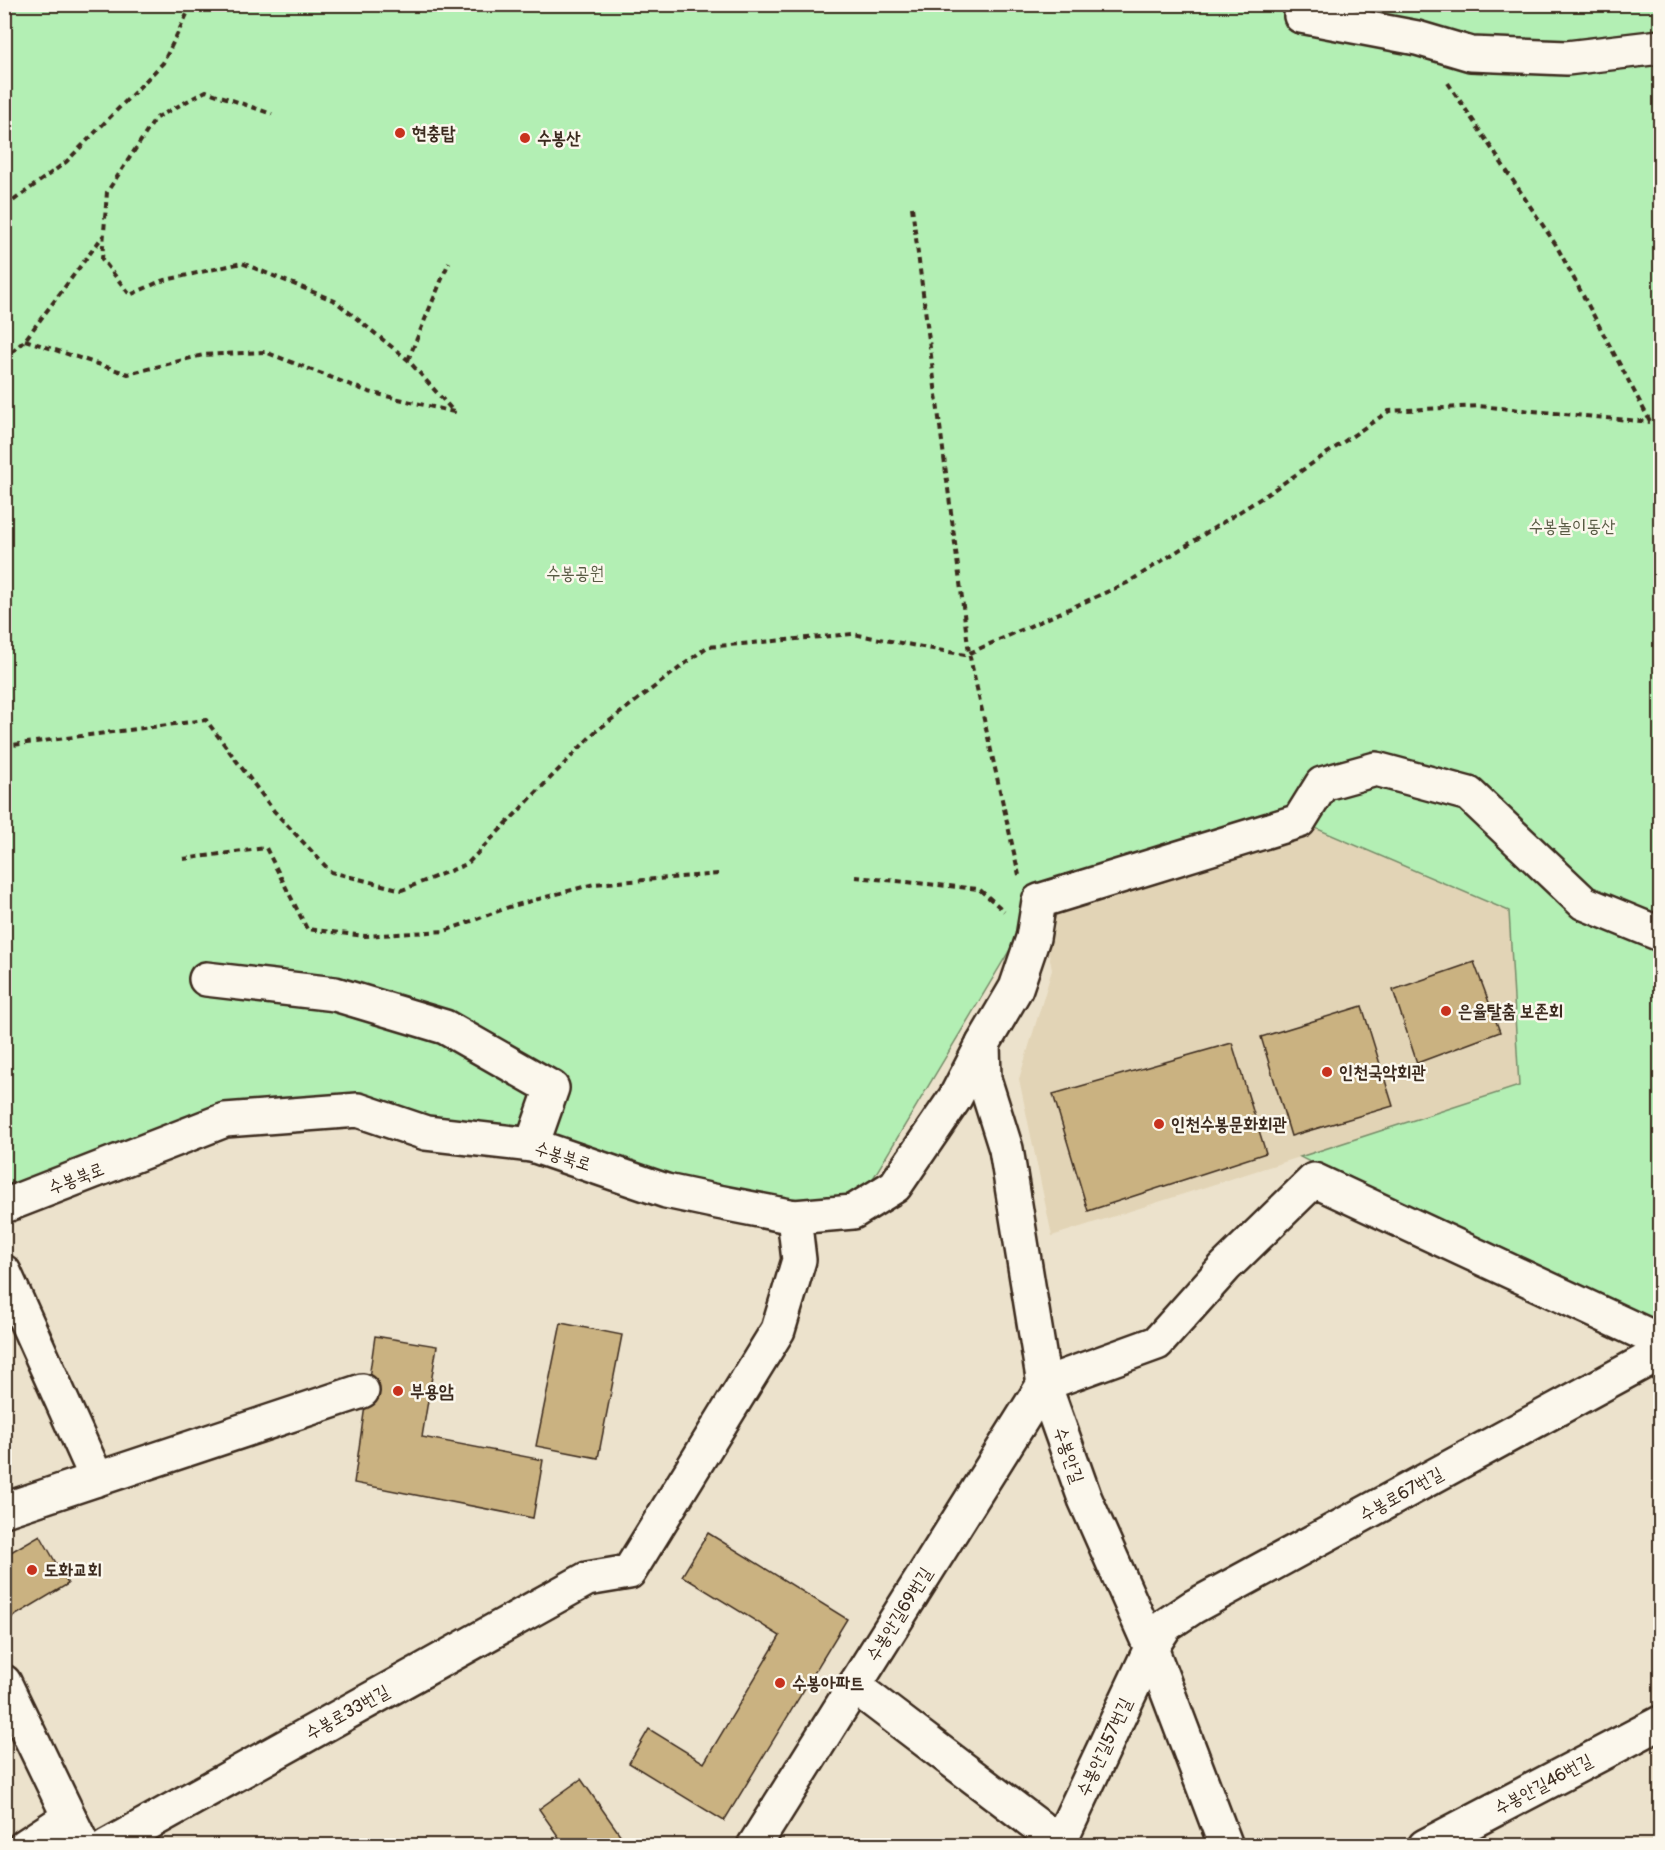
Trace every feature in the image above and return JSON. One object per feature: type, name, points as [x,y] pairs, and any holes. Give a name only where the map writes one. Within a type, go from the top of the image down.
[{"type":"street","points":[[1300,16],[1417,38],[1471,54],[1567,58],[1660,47]]},
{"type":"street","name":"수봉북로","points":[[4,1206],[225,1120],[358,1110],[426,1133],[532,1145],[666,1191],[794,1217],[853,1212],[895,1186],[955,1098],[1016,988],[1034,938],[1039,901],[1299,821],[1322,784],[1376,769],[1469,794],[1584,903],[1660,934]]},
{"type":"street","points":[[206,979],[335,994],[445,1027],[552,1088],[532,1145]]},
{"type":"street","name":"수봉안길","points":[[983,1044],[984,1079],[1006,1149],[1044,1384],[1085,1499],[1151,1648],[1226,1845]]},
{"type":"street","points":[[1044,1384],[1157,1343],[1226,1267],[1314,1180],[1660,1341]]},
{"type":"street","name":"수봉로33번길","points":[[107,1845],[587,1579],[629,1572],[778,1330],[799,1260],[794,1217]]},
{"type":"street","points":[[4,1272],[97,1479]]},
{"type":"street","name":"수봉로67번길","points":[[1151,1648],[1166,1625],[1193,1607],[1660,1353]]},
{"type":"street","name":"수봉안길69번길","points":[[767,1840],[855,1686],[1044,1384]]},
{"type":"street","points":[[4,1510],[362,1391]]},
{"type":"street","name":"수봉안길57번길","points":[[1058,1844],[1151,1648]]},
{"type":"street","points":[[4,1682],[76,1831],[25,1845]]},
{"type":"street","points":[[855,1686],[1058,1844]]},
{"type":"street","name":"수봉안길46번길","points":[[1425,1845],[1660,1723]]},
{"type":"path","points":[[4,205],[66,162],[163,63],[192,4]]},
{"type":"path","points":[[4,746],[206,720],[274,811],[331,872],[402,890],[467,864],[595,732],[707,647],[854,634],[969,654],[1126,583],[1263,497],[1389,411],[1479,406],[1650,422],[1556,245],[1417,38]]},
{"type":"path","points":[[25,340],[128,374],[203,355],[265,352],[369,392],[454,412],[408,360],[335,301],[242,263],[161,281],[130,295],[102,259],[106,192],[156,118],[206,91],[272,114]]},
{"type":"path","points":[[912,207],[969,654],[1020,881]]},
{"type":"path","points":[[4,360],[25,340],[104,236]]},
{"type":"path","points":[[408,360],[449,262]]},
{"type":"path","points":[[183,859],[266,848],[307,929],[365,936],[445,931],[509,907],[594,884],[719,874]]},
{"type":"path","points":[[855,878],[919,882],[979,890],[1034,938]]},
{"type":"shaded area","points":[[1299,821],[1509,911],[1519,1087],[1052,1236],[1019,1079],[1052,970],[1039,901]]},
{"type":"green space","name":"수봉공원","points":[[5,5],[1660,5],[1660,1341],[1300,1157],[1519,1086],[1509,911],[1299,821],[1039,901],[853,1212],[358,1110],[225,1120],[5,1206]]},
{"type":"building","name":"은율탈춤 보존회","points":[[1474,962],[1500,1032],[1417,1063],[1393,990]]},
{"type":"building","name":"인천국악회관","points":[[1362,1006],[1393,1106],[1291,1136],[1261,1037]]},
{"type":"building","name":"인천수봉문화회관","points":[[1232,1043],[1266,1153],[1088,1211],[1053,1094]]},
{"type":"building","points":[[561,1323],[622,1335],[598,1458],[536,1446]]},
{"type":"building","name":"부용암","points":[[375,1336],[437,1346],[422,1437],[543,1460],[533,1518],[354,1483]]},
{"type":"building","name":"수봉아파트","points":[[708,1533],[847,1619],[724,1821],[629,1763],[649,1729],[704,1763],[780,1636],[682,1576]]},
{"type":"building","name":"도화교회","points":[[40,1535],[68,1584],[11,1618],[4,1608],[4,1556]]},
{"type":"building","points":[[581,1779],[628,1846],[565,1846],[539,1809]]},
{"type":"place","name":"현충탑","points":[[400,133]]},
{"type":"place","name":"수봉산","points":[[525,138]]},
{"type":"place","name":"은율탈춤 보존회","points":[[1446,1011]]},
{"type":"place","name":"인천국악회관","points":[[1327,1072]]},
{"type":"place","name":"인천수봉문화회관","points":[[1159,1124]]},
{"type":"place","name":"부용암","points":[[398,1391]]},
{"type":"place","name":"도화교회","points":[[32,1570]]},
{"type":"place","name":"수봉아파트","points":[[780,1683]]},
{"type":"park label","name":"수봉놀이동산","points":[[1572,526]]}]
